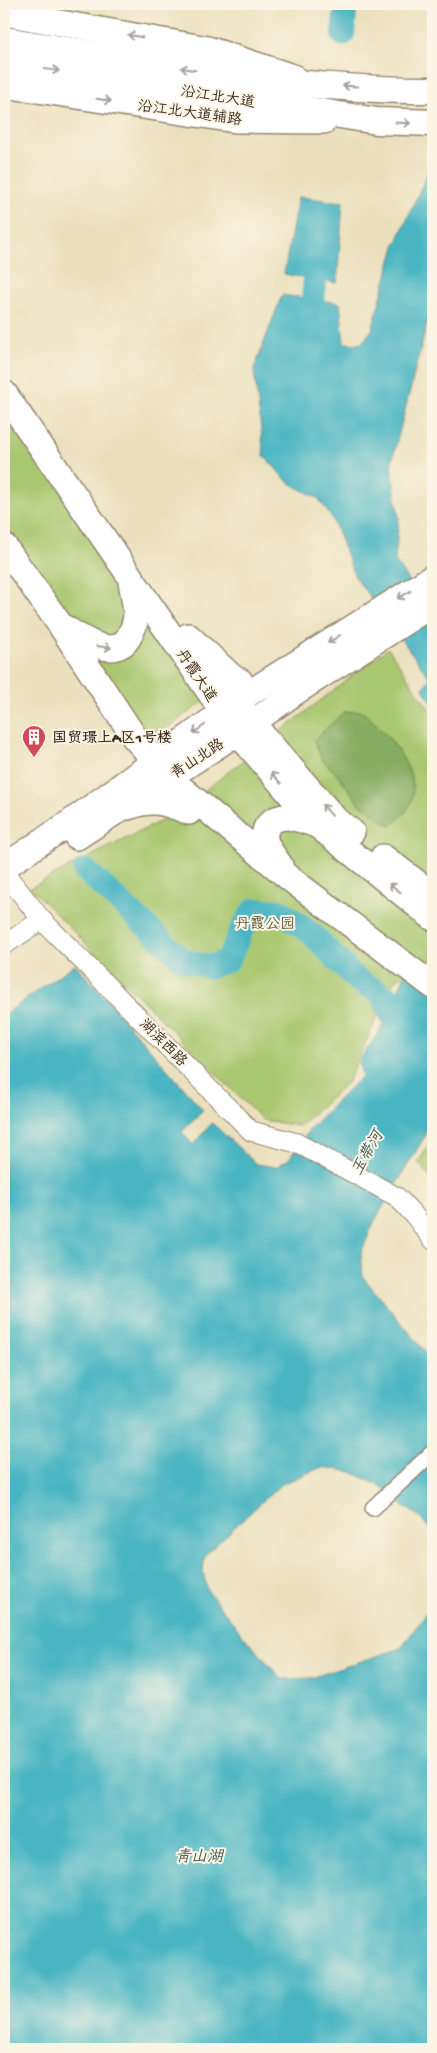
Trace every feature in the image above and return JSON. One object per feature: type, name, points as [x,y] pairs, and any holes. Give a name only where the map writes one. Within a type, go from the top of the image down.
[{"type":"highway","name":"沿江北大道","points":[[4,40],[222,74],[317,85],[433,90]]},
{"type":"highway","name":"沿江北大道","points":[[4,64],[62,71],[377,121],[433,123]]},
{"type":"main road","points":[[4,13],[208,49],[317,85]]},
{"type":"main road","name":"沿江北大道辅路","points":[[4,85],[236,120],[377,121]]},
{"type":"main road","name":"丹霞大道","points":[[4,379],[117,540],[188,636],[230,707]]},
{"type":"main road","name":"丹霞大道","points":[[4,393],[131,578],[317,825],[433,918]]},
{"type":"main road","points":[[4,546],[61,626],[135,738],[155,773],[408,972],[433,1000]]},
{"type":"main road","points":[[4,572],[114,730],[126,751],[127,762],[106,807]]},
{"type":"main road","name":"青山北路","points":[[155,773],[245,728],[286,684],[375,613],[433,577]]},
{"type":"main road","points":[[61,626],[99,647],[122,646],[129,638],[136,616],[131,578]]},
{"type":"main road","name":"青山北路","points":[[5,876],[155,773],[230,707],[286,684],[391,632],[433,604]]},
{"type":"main road","points":[[188,636],[233,678],[244,682],[286,684],[278,722],[280,739],[304,784]]},
{"type":"main road","name":"丹霞大道","points":[[245,728],[304,784],[335,819],[433,895]]},
{"type":"main road","points":[[114,730],[189,812],[283,888],[408,972],[433,986]]},
{"type":"main road","points":[[106,807],[153,801],[172,804],[189,812]]},
{"type":"main road","points":[[289,878],[267,845],[264,835],[267,826],[275,819],[285,817],[317,825]]},
{"type":"street","name":"湖滨西路","points":[[5,876],[42,920],[251,1131],[297,1143],[397,1197],[433,1240]]},
{"type":"street","points":[[4,945],[42,920]]},
{"type":"street","points":[[373,1508],[433,1452]]},
{"type":"green space","points":[[4,401],[206,700],[164,730],[144,733],[4,534]]},
{"type":"green space","name":"丹霞公园","points":[[388,648],[433,715],[433,964],[421,965],[394,981],[347,1083],[299,1126],[262,1120],[30,888],[173,815]]},
{"type":"green space","points":[[361,711],[392,742],[408,769],[412,784],[412,797],[407,810],[391,826],[360,804],[336,773],[322,760],[314,740],[344,712]]},
{"type":"green space","points":[[433,1140],[433,1181],[418,1162]]},
{"type":"water","points":[[428,172],[433,172],[433,300],[391,465],[399,518],[395,561],[433,618],[433,704],[423,689],[430,678],[355,577],[333,520],[319,499],[288,482],[264,456],[254,369],[282,295],[340,303],[344,343],[361,344],[372,330],[395,246]]},
{"type":"water","points":[[298,197],[343,202],[337,283],[284,274]]},
{"type":"water","name":"青山湖","points":[[75,964],[203,1110],[182,1132],[193,1145],[212,1123],[256,1164],[276,1167],[289,1159],[312,1126],[362,1076],[359,1061],[384,1024],[374,1007],[379,992],[396,994],[407,972],[433,972],[433,1122],[427,1123],[425,1136],[375,1220],[361,1253],[363,1277],[433,1361],[433,1533],[420,1517],[398,1502],[384,1488],[352,1472],[322,1467],[280,1485],[205,1555],[203,1570],[207,1590],[245,1638],[282,1679],[311,1678],[401,1648],[433,1604],[433,2049],[4,2049],[4,1015]]},
{"type":"waterway","points":[[343,34],[346,4]]},
{"type":"waterway","points":[[310,331],[318,247]]},
{"type":"waterway","points":[[85,870],[183,960],[210,967],[228,960],[243,927],[254,910],[281,911],[313,935],[357,980],[433,1024]]},
{"type":"place","name":"国贸璟上A区1号楼","points":[[34,758]]},
{"type":"water label","name":"玉带河","points":[[366,1152]]}]
